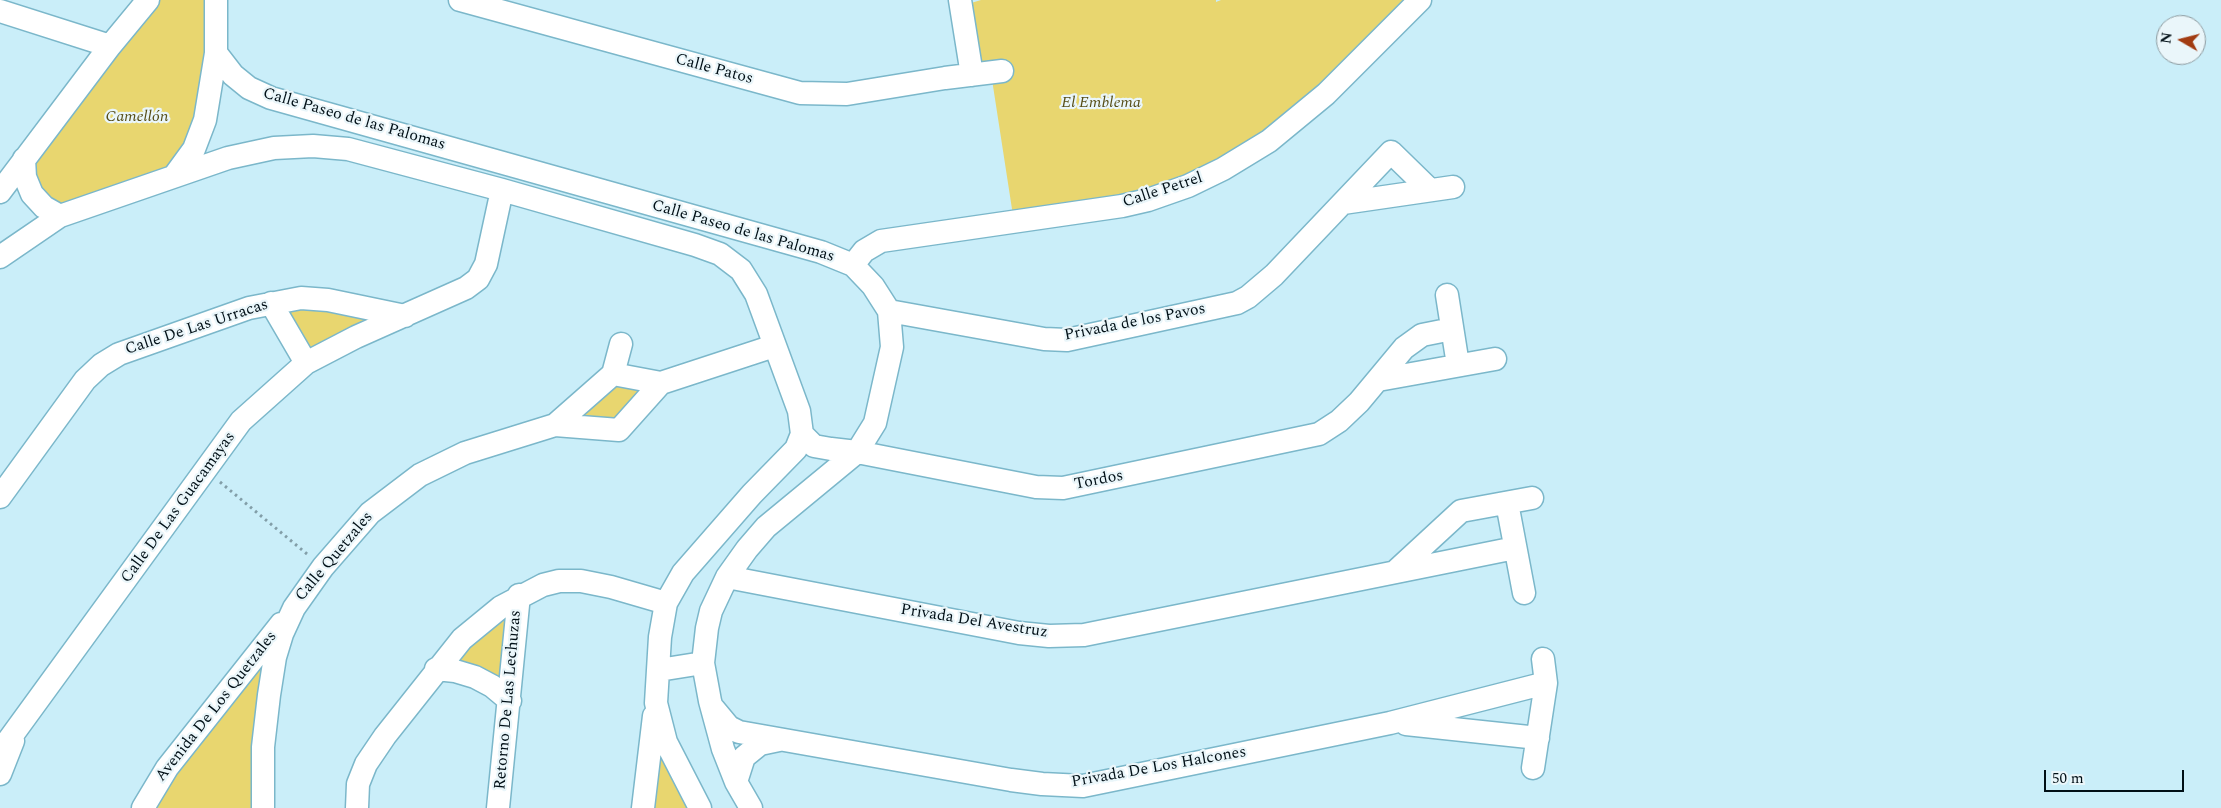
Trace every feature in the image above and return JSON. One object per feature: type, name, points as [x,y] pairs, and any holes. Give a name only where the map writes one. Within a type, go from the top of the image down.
[{"type":"street","points":[[0,192],[110,46],[148,0]]},
{"type":"street","points":[[175,175],[194,150],[205,120],[216,53],[216,0]]},
{"type":"street","name":"Calle Patos","points":[[460,0],[800,93],[847,94],[1002,71]]},
{"type":"street","points":[[960,0],[972,74]]},
{"type":"street","name":"Calle Petrel","points":[[854,265],[864,251],[881,241],[1122,206],[1148,200],[1188,186],[1223,169],[1269,141],[1326,94],[1420,0]]},
{"type":"street","points":[[0,11],[110,46]]},
{"type":"street","name":"Calle Paseo de las Palomas","points":[[216,53],[233,75],[249,88],[271,98],[821,252],[854,265],[873,286],[889,311],[892,347],[875,423],[857,452],[766,527],[747,550],[727,577],[711,612],[707,628],[703,663],[710,702],[723,749],[736,782],[750,808]]},
{"type":"street","name":"Calle Paseo de las Palomas","points":[[0,257],[60,216],[175,175],[237,156],[274,148],[313,146],[348,149],[502,190],[720,254],[741,270],[756,294],[799,411],[802,434]]},
{"type":"street","name":"Privada de los Pavos","points":[[889,311],[1044,339],[1066,340],[1237,303],[1261,287],[1391,152],[1430,190]]},
{"type":"street","points":[[24,159],[25,177],[32,194],[44,207],[60,216]]},
{"type":"street","points":[[1343,203],[1452,187]]},
{"type":"street","points":[[405,316],[466,288],[478,279],[486,264],[502,190]]},
{"type":"street","points":[[1447,295],[1458,365]]},
{"type":"street","name":"Calle De Las Urracas","points":[[0,497],[85,380],[101,365],[119,354],[249,308],[301,298],[328,300],[405,316]]},
{"type":"street","points":[[271,303],[306,363]]},
{"type":"street","name":"Calle De Las Guacamayas","points":[[0,752],[242,421],[306,363],[356,337],[405,316]]},
{"type":"street","name":"Tordos","points":[[802,434],[814,446],[857,452],[1036,487],[1063,488],[1319,434],[1339,421],[1359,402],[1404,348],[1422,335],[1452,329]]},
{"type":"street","points":[[555,425],[613,374],[621,344]]},
{"type":"street","points":[[613,374],[661,383],[774,346]]},
{"type":"street","points":[[1378,380],[1495,359]]},
{"type":"street","name":"Calle Quetzales","points":[[263,808],[263,747],[275,657],[282,634],[294,608],[323,567],[370,513],[420,475],[465,453],[555,425],[619,430],[661,383]]},
{"type":"street","points":[[643,808],[656,703],[660,637],[666,603],[683,573],[752,494],[796,449],[802,434]]},
{"type":"street","points":[[1397,570],[1461,511],[1532,498]]},
{"type":"street","points":[[1507,503],[1524,593]]},
{"type":"street","name":"Privada Del Avestruz","points":[[727,577],[1019,633],[1049,636],[1084,635],[1397,570],[1515,548]]},
{"type":"street","points":[[357,808],[358,784],[366,764],[436,669],[462,639],[483,620],[519,596],[543,584],[560,581],[582,581],[611,587],[666,603]]},
{"type":"street","name":"Retorno De Las Lechuzas","points":[[498,807],[519,596]]},
{"type":"street","name":"Avenida De Los Quetzales","points":[[143,808],[167,768],[294,608]]},
{"type":"street","points":[[1533,768],[1546,683],[1542,659]]},
{"type":"street","points":[[659,670],[703,663]]},
{"type":"street","points":[[436,669],[475,676],[492,686],[510,701]]},
{"type":"street","name":"Privada De Los Halcones","points":[[710,702],[729,728],[740,732],[1011,780],[1083,786],[1390,723],[1546,683]]},
{"type":"street","points":[[656,703],[666,742],[700,808]]},
{"type":"street","name":"Privada De Los Halcones","points":[[1390,723],[1538,738]]},
{"type":"street","points":[[0,774],[17,731]]},
{"type":"street","name":"Privada De Los Halcones","points":[[736,782],[744,758],[760,744],[780,740]]},
{"type":"path","points":[[205,470],[323,567]]},
{"type":"green space","name":"Camellón","points":[[148,0],[216,0],[216,53],[175,175],[60,216],[25,177]]},
{"type":"green space","name":"El Emblema","points":[[981,0],[1216,0],[1216,2],[1221,0],[1420,0],[1326,94],[1188,186],[1014,222],[991,73],[972,75],[961,6]]},
{"type":"green space","points":[[271,303],[405,316],[306,363]]},
{"type":"green space","points":[[613,374],[661,383],[619,430],[555,425]]},
{"type":"green space","points":[[519,595],[510,701],[455,671],[462,639]]},
{"type":"green space","points":[[294,608],[263,808],[143,808]]},
{"type":"green space","points":[[656,703],[700,808],[643,808]]}]
